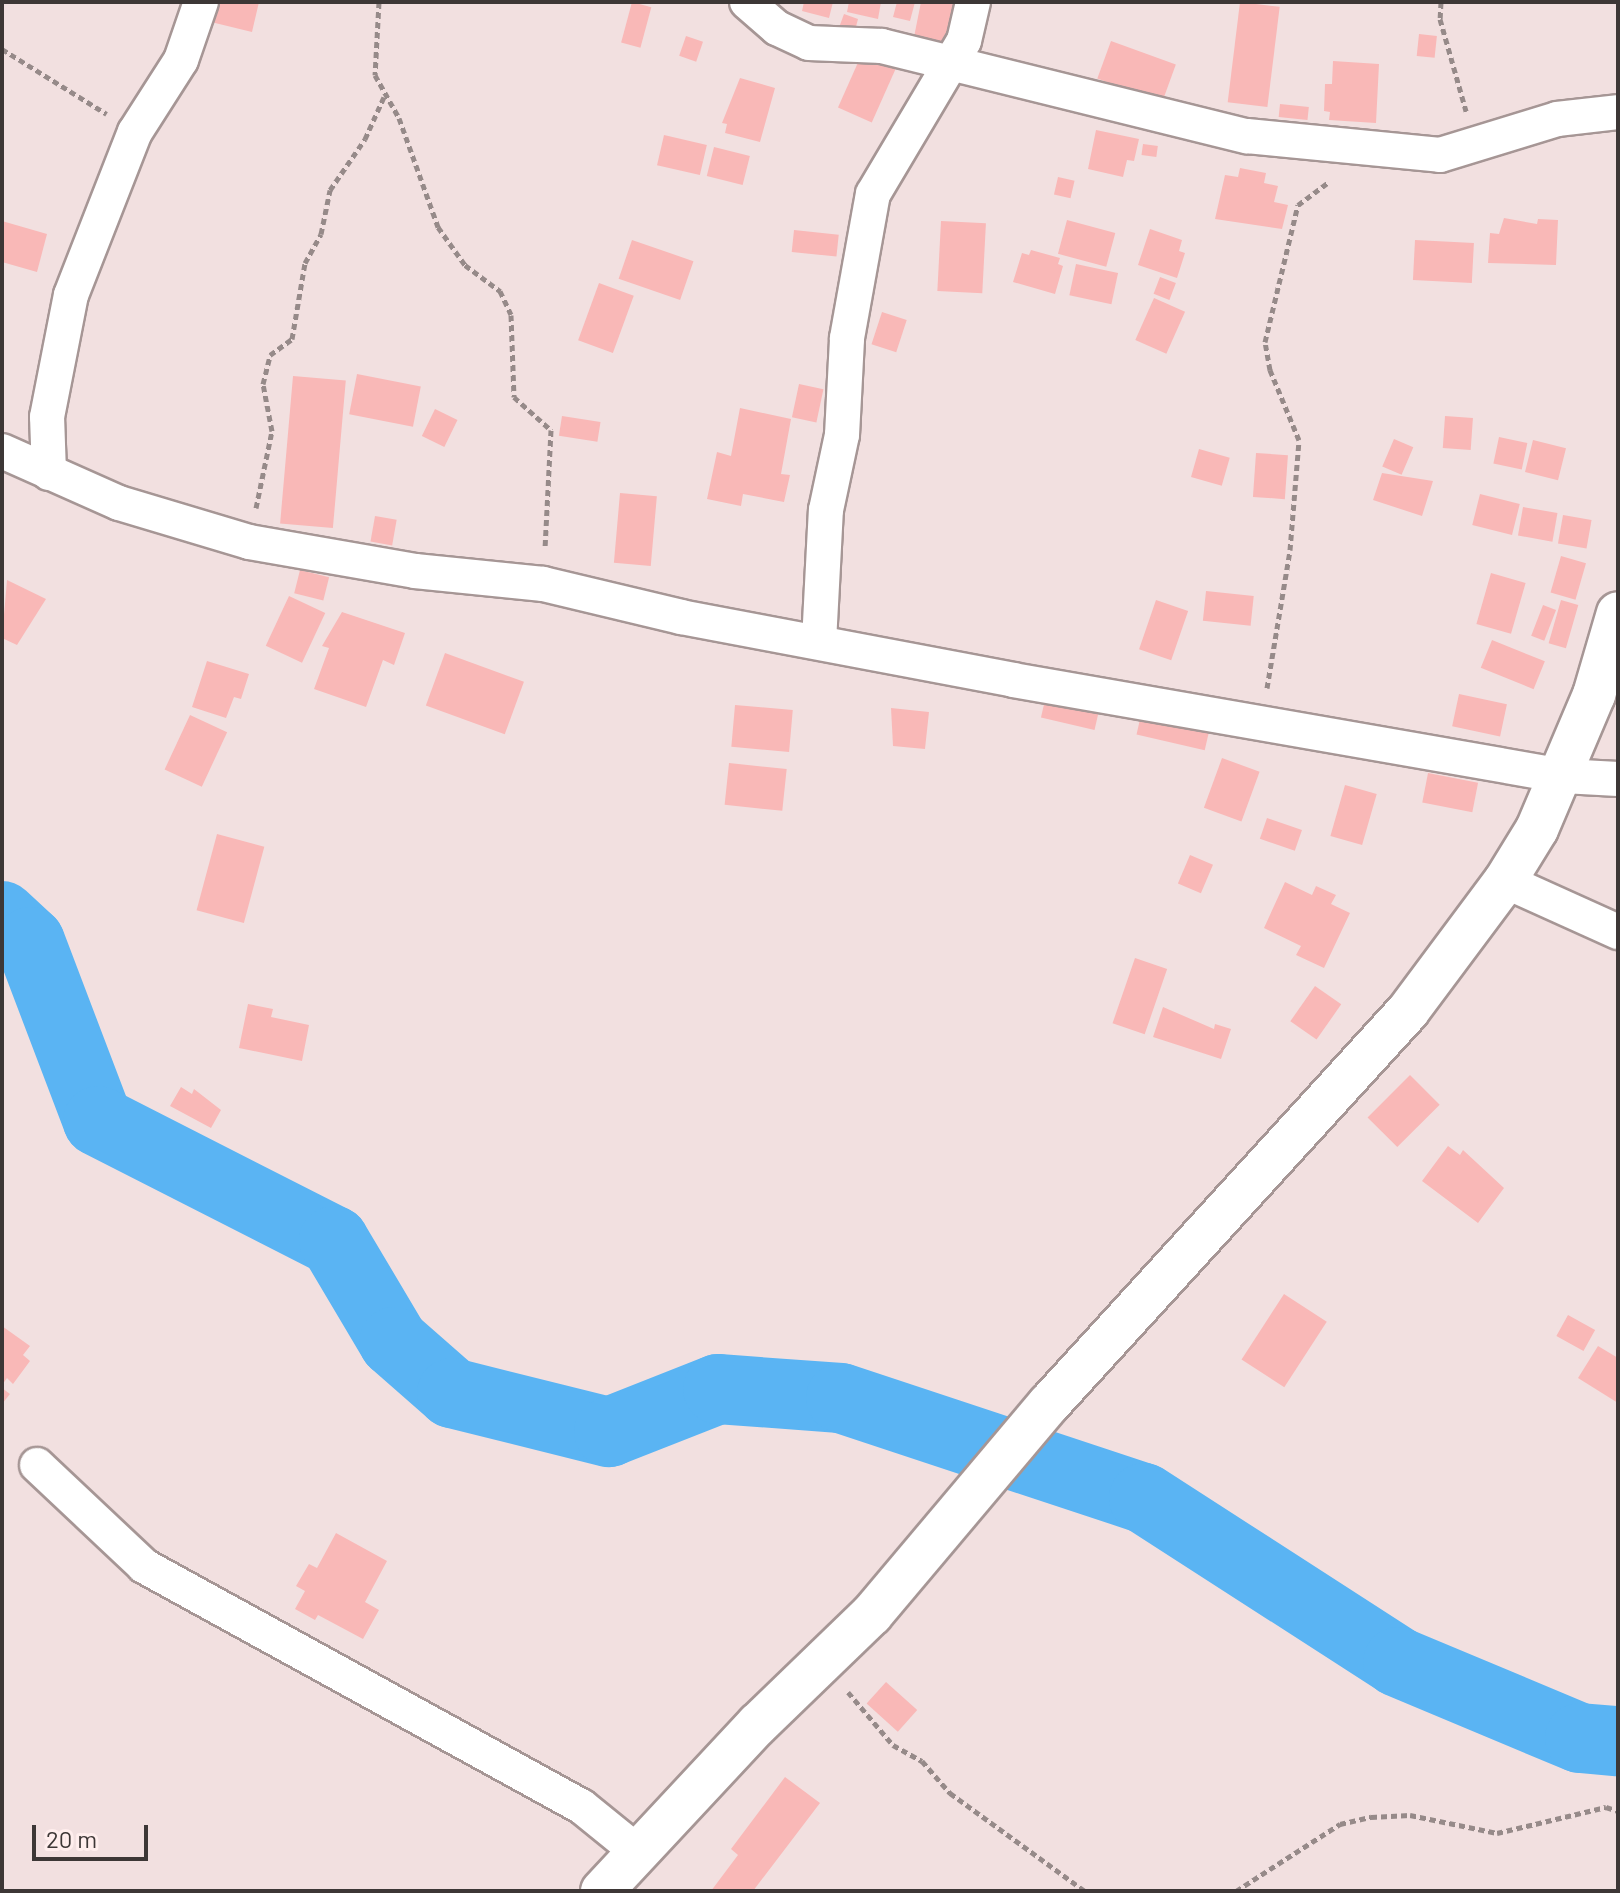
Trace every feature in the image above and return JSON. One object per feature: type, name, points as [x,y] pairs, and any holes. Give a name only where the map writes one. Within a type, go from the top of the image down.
[{"type":"street","points":[[49,473],[47,417],[71,295],[135,132],[181,60],[201,2]]},
{"type":"street","points":[[747,2],[777,28],[809,43],[882,46],[947,66],[1221,131],[1440,155],[1557,119],[1618,112]]},
{"type":"street","points":[[819,642],[826,510],[842,435],[847,338],[870,209],[903,137],[964,41],[973,2]]},
{"type":"street","points":[[2,451],[119,503],[249,542],[415,571],[543,584],[681,617],[1268,725],[1563,776],[1618,779]]},
{"type":"street","points":[[602,1891],[758,1724],[824,1664],[1049,1404],[1389,1033],[1505,881],[1563,776],[1618,613]]},
{"type":"street","points":[[1505,881],[1618,932]]},
{"type":"street","points":[[37,1465],[144,1566],[581,1806],[639,1853]]},
{"type":"path","points":[[379,2],[375,75],[384,97],[399,118],[438,227],[465,265],[500,291],[511,315],[514,397],[551,430],[543,584]]},
{"type":"path","points":[[1441,2],[1440,19],[1467,112],[1486,142]]},
{"type":"path","points":[[2,49],[135,132]]},
{"type":"path","points":[[249,542],[272,431],[263,384],[270,355],[292,339],[305,263],[321,234],[330,190],[365,139],[384,97]]},
{"type":"path","points":[[1268,725],[1267,683],[1290,550],[1299,440],[1270,370],[1265,342],[1298,205],[1322,189],[1338,165],[1373,147]]},
{"type":"path","points":[[824,1664],[893,1745],[922,1761],[950,1793],[1085,1891]]},
{"type":"path","points":[[1236,1891],[1340,1824],[1371,1817],[1410,1815],[1497,1833],[1606,1807],[1618,1811]]},
{"type":"building","points":[[215,2],[259,2],[252,32],[211,22]]},
{"type":"building","points":[[632,2],[651,7],[640,48],[621,43]]},
{"type":"building","points":[[804,2],[833,2],[829,18],[802,11]]},
{"type":"building","points":[[849,2],[881,2],[878,19],[847,12]]},
{"type":"building","points":[[897,2],[915,2],[910,21],[893,17]]},
{"type":"building","points":[[921,2],[961,2],[952,45],[914,37]]},
{"type":"building","points":[[1240,2],[1280,7],[1267,107],[1228,102]]},
{"type":"building","points":[[844,14],[858,19],[853,38],[837,33]]},
{"type":"building","points":[[1419,34],[1437,36],[1435,58],[1417,56]]},
{"type":"building","points":[[686,36],[703,42],[696,62],[679,56]]},
{"type":"building","points":[[1111,41],[1176,65],[1162,102],[1097,79]]},
{"type":"building","points":[[864,49],[898,64],[872,123],[838,107]]},
{"type":"building","points":[[1333,61],[1379,64],[1376,123],[1329,120],[1330,112],[1324,111],[1325,84],[1332,84]]},
{"type":"building","points":[[740,78],[775,88],[760,142],[725,133],[727,124],[722,123]]},
{"type":"building","points":[[1280,104],[1309,107],[1307,120],[1279,117]]},
{"type":"building","points":[[1096,130],[1139,139],[1134,161],[1127,160],[1123,177],[1088,169]]},
{"type":"building","points":[[664,135],[707,145],[700,175],[657,165]]},
{"type":"building","points":[[1143,144],[1158,146],[1156,157],[1141,155]]},
{"type":"building","points":[[714,147],[750,156],[743,185],[707,176]]},
{"type":"building","points":[[1240,168],[1266,173],[1264,183],[1278,186],[1274,202],[1288,205],[1282,229],[1215,219],[1225,175],[1238,177]]},
{"type":"building","points":[[1058,177],[1075,181],[1071,198],[1054,195]]},
{"type":"building","points":[[1504,218],[1537,224],[1538,219],[1558,220],[1556,265],[1488,263],[1490,233],[1499,234]]},
{"type":"building","points":[[1067,220],[1115,233],[1106,267],[1058,254]]},
{"type":"building","points":[[2,221],[47,234],[37,272],[2,262]]},
{"type":"building","points":[[941,221],[986,223],[982,293],[937,291]]},
{"type":"building","points":[[1150,229],[1182,240],[1179,251],[1185,253],[1177,278],[1138,265]]},
{"type":"building","points":[[794,230],[839,235],[836,257],[792,252]]},
{"type":"building","points":[[632,240],[693,261],[680,300],[619,279]]},
{"type":"building","points":[[1415,240],[1474,243],[1472,283],[1413,280]]},
{"type":"building","points":[[1031,250],[1060,258],[1058,264],[1063,266],[1055,294],[1013,282],[1022,253],[1029,255]]},
{"type":"building","points":[[1076,264],[1118,273],[1111,304],[1069,295]]},
{"type":"building","points":[[1160,277],[1176,283],[1169,300],[1154,294]]},
{"type":"building","points":[[599,283],[634,296],[613,353],[578,340]]},
{"type":"building","points":[[1154,298],[1185,312],[1166,354],[1135,340]]},
{"type":"building","points":[[882,312],[907,320],[896,352],[871,344]]},
{"type":"building","points":[[357,374],[421,386],[413,427],[349,414]]},
{"type":"building","points":[[293,376],[346,381],[333,528],[280,523]]},
{"type":"building","points":[[799,384],[823,389],[816,422],[792,417]]},
{"type":"building","points":[[740,408],[791,419],[781,474],[790,475],[784,502],[743,494],[741,506],[707,499],[717,452],[731,456]]},
{"type":"building","points":[[435,409],[457,420],[444,447],[422,436]]},
{"type":"building","points":[[562,416],[601,422],[597,442],[559,436]]},
{"type":"building","points":[[1445,416],[1473,418],[1471,450],[1443,448]]},
{"type":"building","points":[[1499,437],[1527,443],[1522,469],[1493,463]]},
{"type":"building","points":[[1394,439],[1413,447],[1402,475],[1382,467]]},
{"type":"building","points":[[1533,440],[1566,448],[1558,480],[1525,472]]},
{"type":"building","points":[[1199,449],[1230,458],[1222,486],[1191,477]]},
{"type":"building","points":[[1256,453],[1288,455],[1285,499],[1253,497]]},
{"type":"building","points":[[1382,473],[1433,481],[1422,516],[1373,500]]},
{"type":"building","points":[[620,493],[657,496],[651,566],[614,563]]},
{"type":"building","points":[[1480,494],[1520,504],[1512,535],[1472,525]]},
{"type":"building","points":[[1523,507],[1557,513],[1552,542],[1518,536]]},
{"type":"building","points":[[1563,515],[1592,520],[1587,549],[1558,544]]},
{"type":"building","points":[[375,516],[397,520],[392,545],[370,542]]},
{"type":"building","points":[[1561,556],[1586,563],[1576,600],[1551,593]]},
{"type":"building","points":[[300,570],[329,577],[323,601],[294,593]]},
{"type":"building","points":[[1491,573],[1526,583],[1511,634],[1476,624]]},
{"type":"building","points":[[7,580],[46,599],[17,645],[2,638]]},
{"type":"building","points":[[1206,591],[1254,596],[1251,626],[1203,621]]},
{"type":"building","points":[[289,596],[325,613],[302,663],[266,646]]},
{"type":"building","points":[[1156,600],[1188,611],[1171,660],[1139,649]]},
{"type":"building","points":[[1561,600],[1578,605],[1566,648],[1549,643]]},
{"type":"building","points":[[1543,605],[1556,610],[1544,641],[1531,636]]},
{"type":"building","points":[[342,612],[405,633],[394,665],[383,660],[366,707],[314,689],[329,648],[322,646]]},
{"type":"building","points":[[1492,640],[1545,661],[1534,689],[1481,668]]},
{"type":"building","points":[[445,653],[524,682],[505,734],[426,706]]},
{"type":"building","points":[[207,661],[249,674],[241,699],[234,697],[226,718],[192,707]]},
{"type":"building","points":[[1459,694],[1507,704],[1500,736],[1452,726]]},
{"type":"building","points":[[1045,700],[1099,712],[1095,730],[1041,718]]},
{"type":"building","points":[[735,705],[793,710],[789,752],[731,747]]},
{"type":"building","points":[[891,708],[929,712],[925,749],[893,746]]},
{"type":"building","points":[[190,715],[227,732],[202,787],[165,769]]},
{"type":"building","points":[[1141,715],[1209,731],[1205,750],[1137,734]]},
{"type":"building","points":[[1222,758],[1260,772],[1241,821],[1204,808]]},
{"type":"building","points":[[729,763],[787,769],[782,811],[725,805]]},
{"type":"building","points":[[1428,773],[1478,783],[1472,812],[1422,802]]},
{"type":"building","points":[[1345,785],[1377,794],[1362,845],[1330,836]]},
{"type":"building","points":[[1267,818],[1302,830],[1295,851],[1260,839]]},
{"type":"building","points":[[217,834],[264,847],[244,923],[197,910]]},
{"type":"building","points":[[1190,855],[1213,865],[1201,893],[1178,884]]},
{"type":"building","points":[[1285,882],[1312,895],[1316,886],[1336,895],[1331,904],[1350,913],[1324,968],[1296,955],[1301,946],[1264,928]]},
{"type":"building","points":[[1135,958],[1167,969],[1145,1034],[1113,1023]]},
{"type":"building","points":[[1315,986],[1341,1004],[1317,1040],[1290,1021]]},
{"type":"building","points":[[248,1004],[273,1009],[271,1017],[309,1025],[302,1061],[239,1048]]},
{"type":"building","points":[[1163,1007],[1214,1029],[1215,1024],[1231,1029],[1221,1059],[1153,1037]]},
{"type":"building","points":[[1410,1075],[1440,1105],[1397,1147],[1368,1117]]},
{"type":"building","points":[[181,1087],[192,1094],[194,1089],[221,1110],[211,1128],[170,1106]]},
{"type":"building","points":[[1448,1146],[1460,1155],[1463,1150],[1504,1188],[1478,1223],[1422,1181]]},
{"type":"building","points":[[1284,1294],[1327,1322],[1284,1387],[1242,1359]]},
{"type":"building","points":[[1568,1315],[1595,1330],[1583,1351],[1556,1336]]},
{"type":"building","points":[[2,1326],[30,1346],[23,1355],[30,1361],[13,1384],[7,1378],[2,1385]]},
{"type":"building","points":[[1598,1346],[1618,1358],[1618,1403],[1578,1378]]},
{"type":"building","points":[[2,1388],[10,1394],[2,1404]]},
{"type":"building","points":[[336,1533],[387,1561],[365,1602],[379,1610],[363,1639],[318,1615],[315,1620],[295,1609],[305,1591],[296,1586],[309,1564],[317,1568]]},
{"type":"building","points":[[886,1682],[917,1710],[898,1732],[867,1704]]},
{"type":"building","points":[[785,1777],[820,1803],[753,1891],[711,1891],[738,1855],[731,1849]]},
{"type":"waterway","points":[[2,916],[30,942],[98,1121],[334,1241],[394,1342],[452,1393],[609,1432],[718,1389],[841,1398],[1144,1498],[1398,1662],[1580,1738],[1618,1741]]}]
